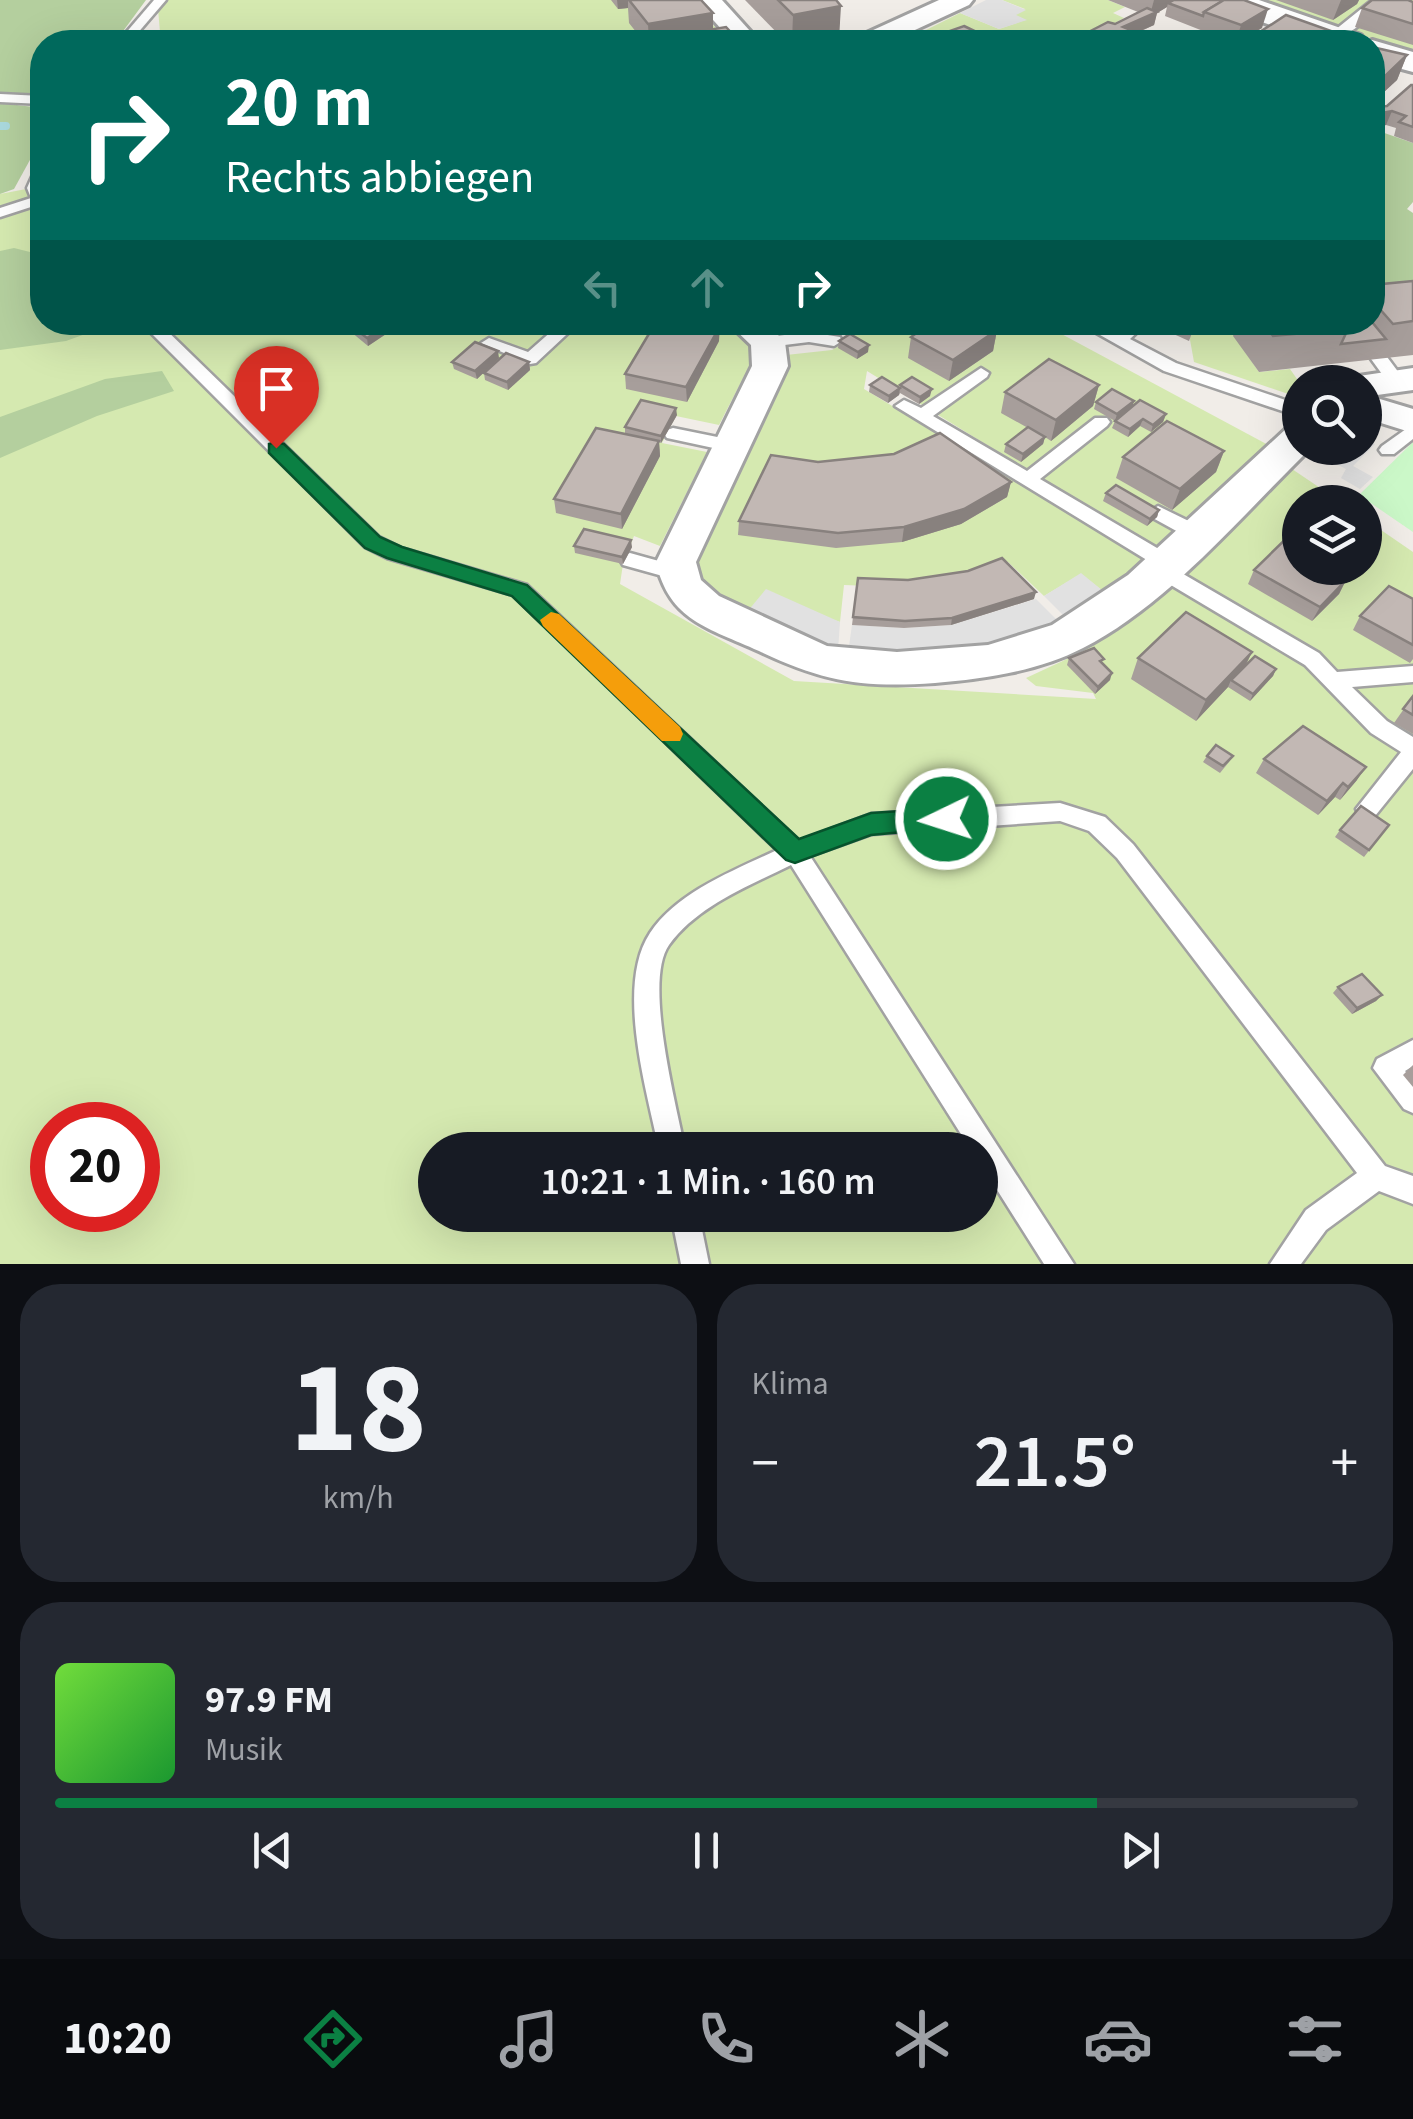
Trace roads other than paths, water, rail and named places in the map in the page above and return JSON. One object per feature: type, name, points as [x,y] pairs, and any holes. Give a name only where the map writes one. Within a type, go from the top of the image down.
[{"type":"street","points":[[708,0],[736,30]]},
{"type":"street","points":[[904,30],[960,0]]},
{"type":"street","points":[[1243,2],[1279,26],[1297,30]]},
{"type":"street","points":[[1385,54],[1413,62]]},
{"type":"street","points":[[757,335],[770,366],[676,562],[677,574],[682,587],[704,607],[822,662],[897,669],[988,662],[1066,638],[1164,566],[1282,455]]},
{"type":"street","points":[[1382,391],[1413,421]]},
{"type":"lane","points":[[134,30],[160,0]]},
{"type":"lane","points":[[1351,30],[1375,4],[1393,10]]},
{"type":"lane","points":[[0,98],[30,99]]},
{"type":"lane","points":[[0,213],[30,206]]},
{"type":"lane","points":[[161,335],[372,542],[394,553],[520,590],[795,852],[1060,1264]]},
{"type":"lane","points":[[489,343],[530,359],[557,335]]},
{"type":"lane","points":[[796,335],[834,341]]},
{"type":"lane","points":[[1109,335],[1216,385],[1282,405]]},
{"type":"lane","points":[[1119,340],[1125,335]]},
{"type":"lane","points":[[1358,335],[1371,365]]},
{"type":"lane","points":[[922,416],[981,373]]},
{"type":"lane","points":[[904,406],[1030,479],[1312,659],[1379,726],[1413,750],[1367,809]]},
{"type":"lane","points":[[1030,479],[1101,422]]},
{"type":"lane","points":[[1388,450],[1413,430]]},
{"type":"lane","points":[[673,434],[732,446]]},
{"type":"lane","points":[[1158,512],[1198,534]]},
{"type":"lane","points":[[630,560],[677,574]]},
{"type":"lane","points":[[1332,680],[1413,674]]},
{"type":"lane","points":[[669,1132],[645,1002],[656,942],[702,900],[795,852],[871,824],[1060,812],[1097,824],[1124,851],[1376,1176],[1413,1190]]},
{"type":"lane","points":[[1413,1052],[1386,1068],[1413,1100]]},
{"type":"lane","points":[[1284,1264],[1316,1220],[1376,1176]]},
{"type":"lane","points":[[688,1232],[695,1264]]},
{"type":"waterway","points":[[0,126],[6,126]]}]
